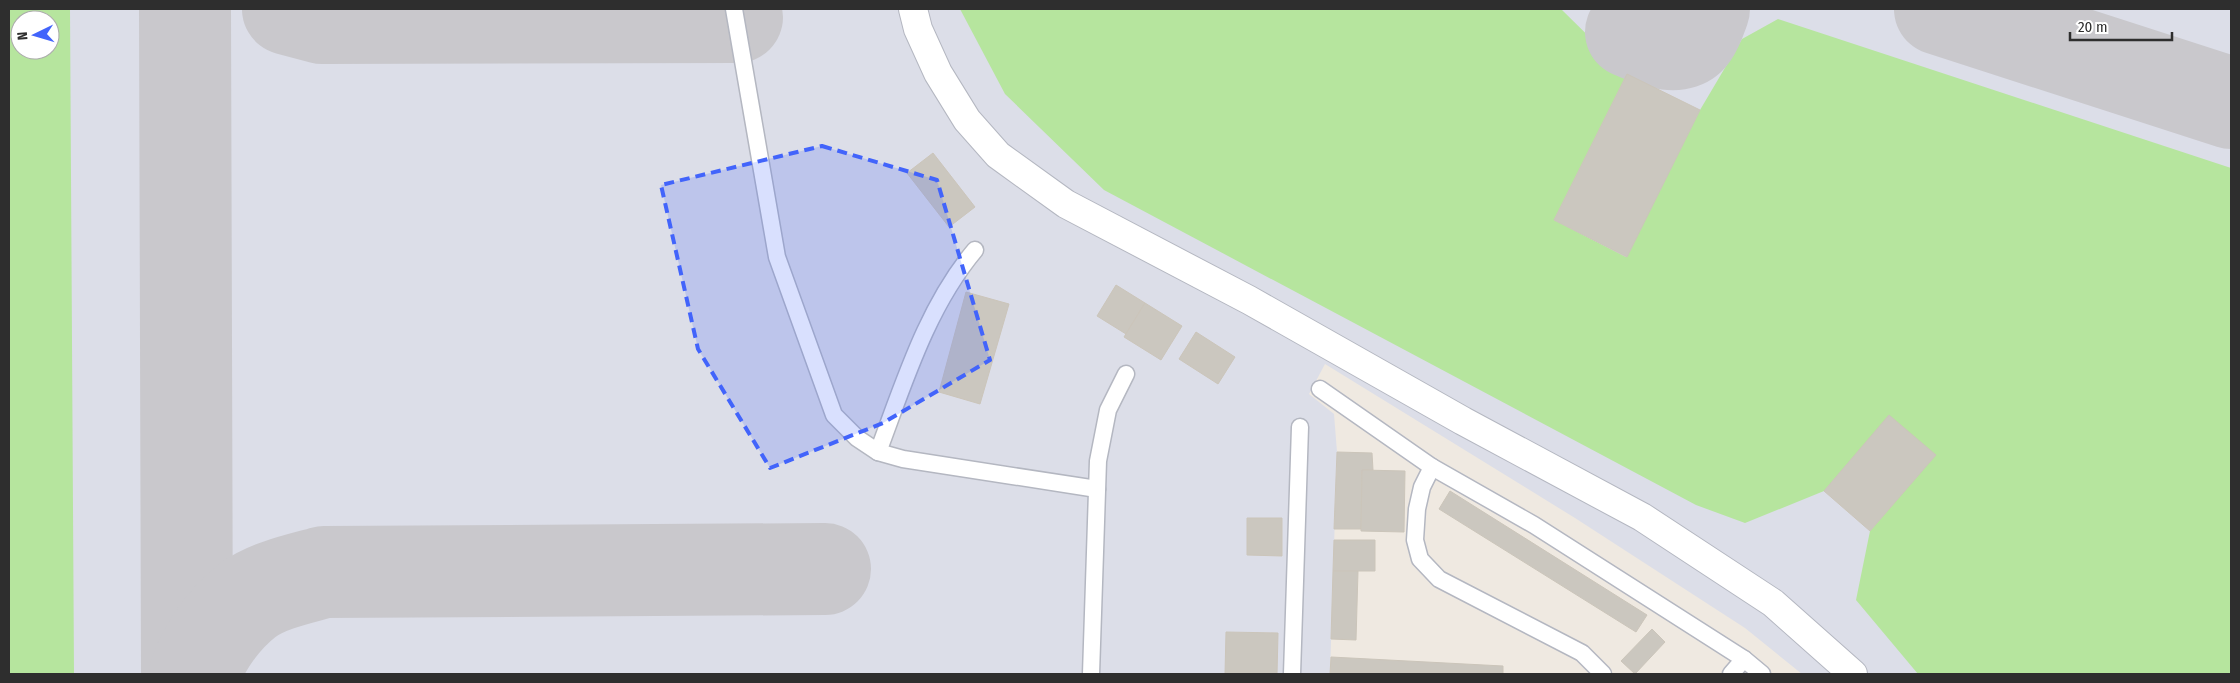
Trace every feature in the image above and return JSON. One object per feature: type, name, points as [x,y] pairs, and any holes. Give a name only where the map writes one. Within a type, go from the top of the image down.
[{"type":"street","points":[[913,9],[918,29],[938,73],[967,120],[998,155],[1066,204],[1249,300],[1462,421],[1642,517],[1774,603],[1853,674]]},
{"type":"lane","points":[[734,9],[777,257],[834,415],[857,438],[878,452],[903,459],[1097,489]]},
{"type":"lane","points":[[878,452],[919,343],[960,268],[975,250]]},
{"type":"lane","points":[[1091,674],[1098,461],[1108,410],[1126,374]]},
{"type":"lane","points":[[1320,389],[1432,468],[1534,525],[1744,658],[1762,674]]},
{"type":"lane","points":[[1292,674],[1300,427]]},
{"type":"lane","points":[[1432,468],[1422,487],[1416,509],[1415,540],[1420,558],[1439,579],[1582,653],[1604,674]]},
{"type":"lane","points":[[1731,674],[1744,658]]},
{"type":"highlighted area","points":[[822,146],[937,180],[990,360],[883,423],[770,468],[698,349],[661,185]]},
{"type":"shaded area","points":[[9,9],[2231,9],[2231,674],[1802,674],[1745,628],[1575,518],[1325,364],[1309,394],[1334,414],[1337,452],[1330,674],[9,674]]},
{"type":"green space","points":[[9,9],[70,9],[74,674],[9,674]]},
{"type":"green space","points":[[960,9],[1561,9],[1627,74],[1554,220],[1626,257],[1700,110],[1742,39],[1778,19],[2231,168],[2231,674],[1918,674],[1856,600],[1870,531],[1935,455],[1889,416],[1824,491],[1745,523],[1696,505],[1104,190],[1005,94]]},
{"type":"building","points":[[1627,74],[1700,110],[1627,257],[1554,220]]},
{"type":"building","points":[[933,153],[975,207],[949,227],[907,173]]},
{"type":"building","points":[[1116,285],[1145,303],[1126,334],[1097,316]]},
{"type":"building","points":[[966,292],[1009,304],[980,404],[939,392]]},
{"type":"building","points":[[1145,303],[1182,326],[1161,360],[1124,337]]},
{"type":"building","points":[[1196,332],[1235,357],[1218,384],[1179,359]]},
{"type":"building","points":[[1889,415],[1936,455],[1870,531],[1824,491]]},
{"type":"building","points":[[1337,452],[1372,453],[1373,470],[1362,470],[1361,529],[1334,529]]},
{"type":"building","points":[[1362,470],[1405,471],[1404,532],[1361,531]]},
{"type":"building","points":[[1450,491],[1647,615],[1636,632],[1439,509]]},
{"type":"building","points":[[1247,518],[1282,518],[1282,556],[1247,555]]},
{"type":"building","points":[[1334,540],[1375,540],[1375,571],[1333,571]]},
{"type":"building","points":[[1333,571],[1358,571],[1356,640],[1331,639]]},
{"type":"building","points":[[1652,629],[1665,642],[1635,674],[1621,661]]},
{"type":"building","points":[[1226,632],[1278,633],[1277,674],[1225,674]]},
{"type":"building","points":[[1331,657],[1503,666],[1503,674],[1330,674]]},
{"type":"taxiway","points":[[185,9],[187,674]]},
{"type":"taxiway","points":[[288,9],[322,18],[737,17]]},
{"type":"taxiway","points":[[1631,32],[1654,41],[1672,44],[1680,43],[1687,40],[1693,34],[1704,9]]},
{"type":"taxiway","points":[[1940,9],[2231,103]]},
{"type":"taxiway","points":[[195,674],[204,653],[216,633],[239,607],[265,590],[324,572],[825,569]]}]
